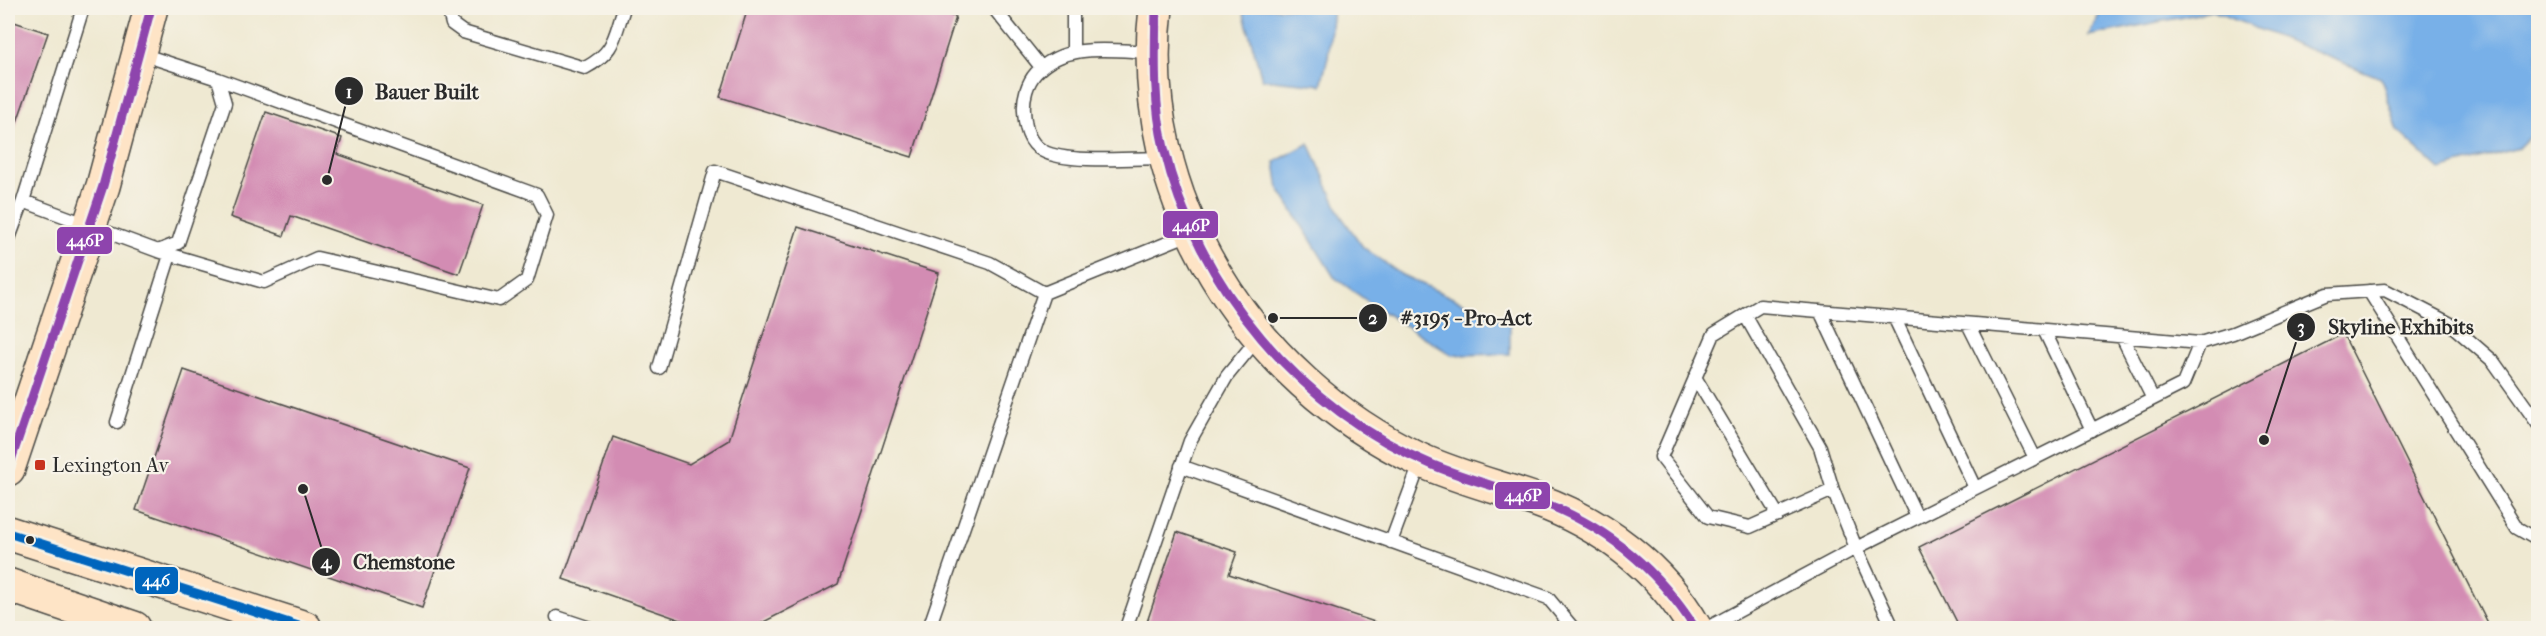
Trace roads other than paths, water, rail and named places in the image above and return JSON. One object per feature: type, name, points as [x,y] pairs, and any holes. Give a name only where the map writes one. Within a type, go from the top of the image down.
[{"type":"street","points":[[8,469],[104,186],[151,8]]},
{"type":"street","points":[[1156,8],[1154,52],[1157,99],[1172,176],[1193,232],[1220,284],[1259,338],[1293,374],[1364,429],[1421,460],[1537,501],[1589,524],[1636,558],[1658,578],[1695,628]]},
{"type":"street","points":[[8,533],[305,628]]},
{"type":"street","points":[[8,585],[135,628]]},
{"type":"lane","points":[[8,241],[23,201],[83,8]]},
{"type":"lane","points":[[448,8],[452,24],[463,32],[585,68],[600,60],[610,50],[624,8]]},
{"type":"lane","points":[[997,8],[996,11],[1041,67]]},
{"type":"lane","points":[[1073,8],[1073,53]]},
{"type":"lane","points":[[1154,52],[1087,51],[1051,58],[1032,78],[1025,92],[1023,105],[1027,132],[1033,143],[1042,151],[1075,158],[1168,159]]},
{"type":"lane","points":[[23,201],[164,253],[264,282],[317,258],[499,300],[527,280],[547,215],[537,195],[218,79],[139,53]]},
{"type":"lane","points":[[117,422],[164,253],[178,243],[225,103],[218,79]]},
{"type":"lane","points":[[659,368],[715,171],[990,263],[1044,292]]},
{"type":"lane","points":[[929,628],[1044,292],[1193,232]]},
{"type":"lane","points":[[1833,490],[1750,527],[1708,517],[1661,457],[1714,334],[1760,306],[2200,343],[2233,333],[2327,294],[2385,290],[2449,322],[2493,360],[2538,424]]},
{"type":"lane","points":[[2369,291],[2517,528],[2538,540]]},
{"type":"lane","points":[[1820,311],[1917,517]]},
{"type":"lane","points":[[1745,315],[1820,447],[1833,490],[1856,548],[1893,628]]},
{"type":"lane","points":[[1894,317],[1975,488]]},
{"type":"lane","points":[[1968,324],[2035,458]]},
{"type":"lane","points":[[2044,330],[2092,430]]},
{"type":"lane","points":[[2122,337],[2152,399]]},
{"type":"lane","points":[[1126,628],[1190,441],[1227,376],[1259,338]]},
{"type":"lane","points":[[1707,628],[1856,548],[2183,384],[2200,343]]},
{"type":"lane","points":[[1695,377],[1779,515]]},
{"type":"lane","points":[[1391,542],[1421,460]]},
{"type":"lane","points":[[1181,466],[1548,598],[1573,628]]},
{"type":"lane","points":[[556,617],[590,628]]},
{"type":"water","points":[[1244,8],[1333,8],[1328,57],[1321,85],[1262,79]]},
{"type":"water","points":[[2103,8],[2538,8],[2538,128],[2518,148],[2440,170],[2398,131],[2381,78],[2213,11],[2088,36]]},
{"type":"water","points":[[1309,143],[1341,216],[1363,247],[1402,275],[1510,324],[1510,354],[1452,355],[1374,306],[1334,277],[1279,189],[1275,162]]},
{"type":"place","name":"Bauer Built","points":[[327,180]]},
{"type":"place","name":"#3195 - Pro-Act","points":[[1273,318]]},
{"type":"place","name":"Skyline Exhibits","points":[[2264,440]]},
{"type":"place","name":"Lexington Av","points":[[40,465]]},
{"type":"place","name":"Chemstone","points":[[303,489]]}]
